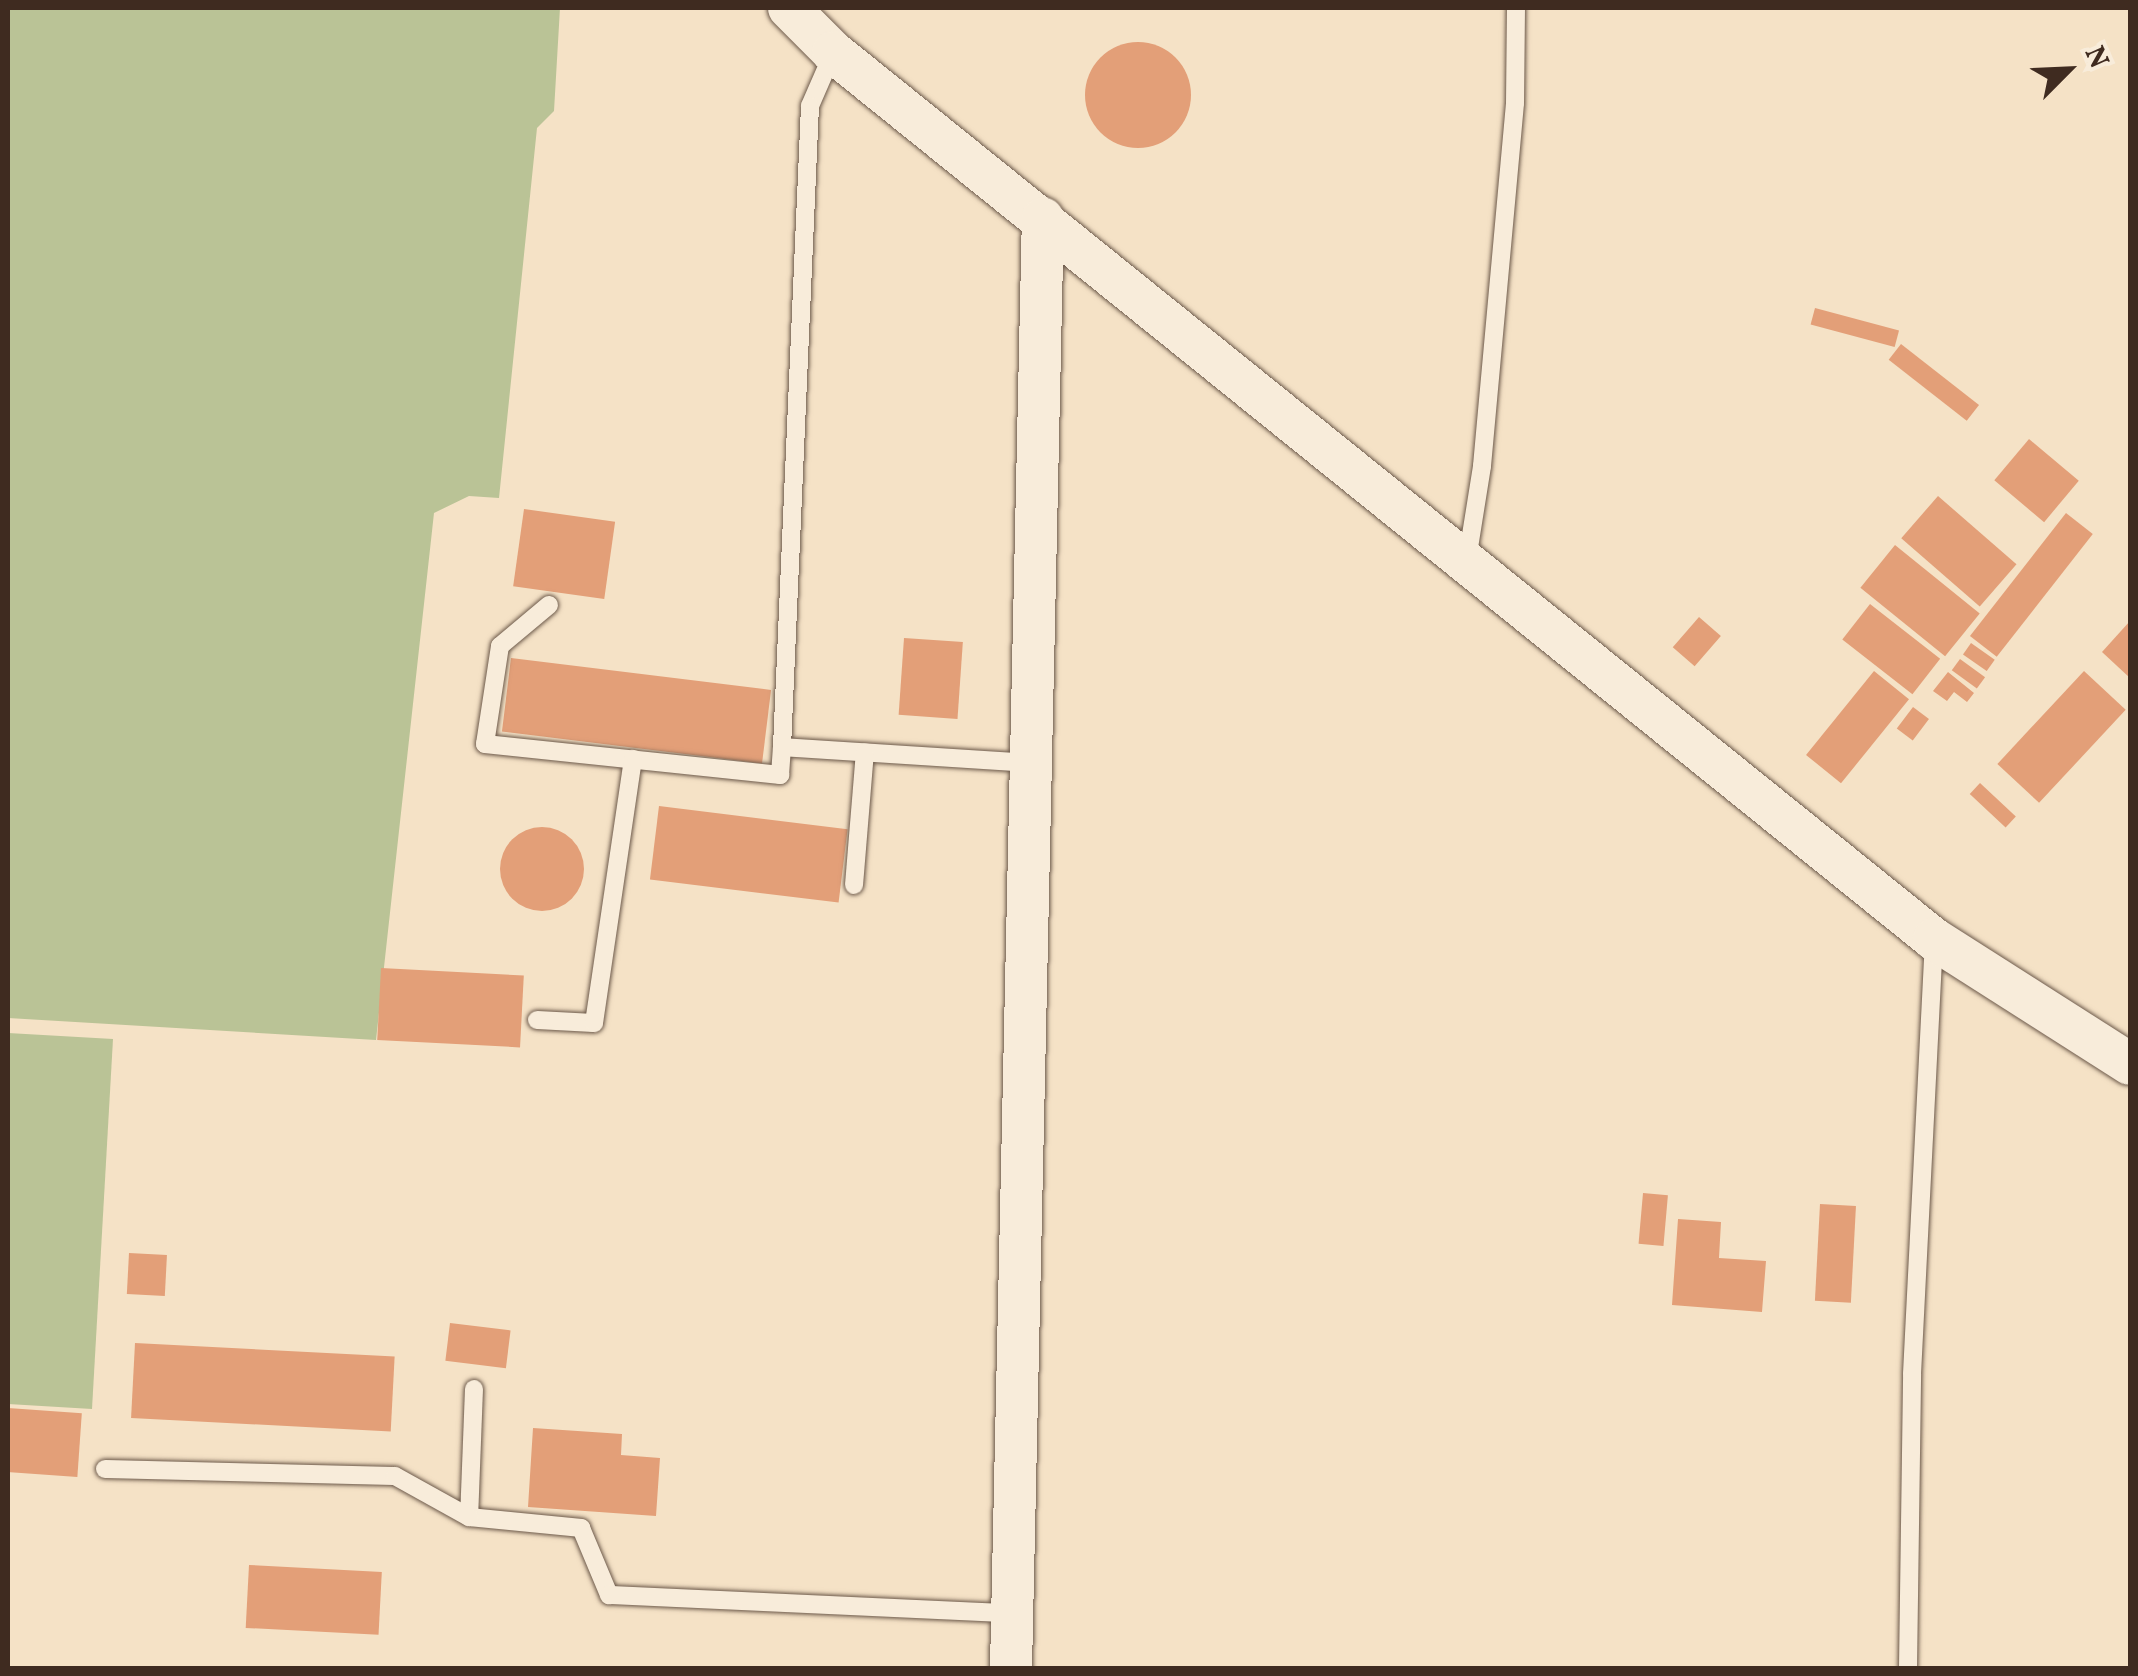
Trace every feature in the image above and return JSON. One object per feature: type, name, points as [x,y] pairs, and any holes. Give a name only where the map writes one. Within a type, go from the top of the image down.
[{"type":"street","points":[[789,8],[825,32],[1043,218],[1934,939],[2130,1064]]},
{"type":"street","points":[[1011,1668],[1043,218]]},
{"type":"lane","points":[[1467,561],[1491,370],[1516,8]]},
{"type":"lane","points":[[549,605],[500,646],[485,744],[780,775],[810,106],[825,32]]},
{"type":"lane","points":[[782,747],[1030,764]]},
{"type":"lane","points":[[854,885],[866,752]]},
{"type":"lane","points":[[537,1020],[594,1023],[634,760]]},
{"type":"lane","points":[[1908,1668],[1912,1374],[1934,939]]},
{"type":"lane","points":[[469,1517],[474,1389]]},
{"type":"lane","points":[[105,1469],[395,1476],[469,1517],[581,1528],[609,1595],[1011,1613]]},
{"type":"green space","points":[[8,8],[560,8],[554,111],[537,128],[499,498],[469,496],[434,513],[376,1040],[8,1018]]},
{"type":"green space","points":[[8,1033],[113,1039],[92,1409],[8,1404]]},
{"type":"building","points":[[1138,42],[1158,46],[1176,57],[1187,75],[1191,95],[1187,115],[1176,133],[1158,144],[1138,148],[1118,144],[1100,133],[1089,115],[1085,95],[1089,75],[1100,57],[1118,46]]},
{"type":"building","points":[[1815,308],[1899,331],[1895,347],[1811,324]]},
{"type":"building","points":[[1901,344],[1979,405],[1967,421],[1889,360]]},
{"type":"building","points":[[2029,439],[2079,481],[2044,522],[1994,480]]},
{"type":"building","points":[[1938,496],[2016,564],[1980,606],[1901,538]]},
{"type":"building","points":[[524,509],[615,522],[604,599],[513,586]]},
{"type":"building","points":[[2066,513],[2093,534],[1997,657],[1970,636]]},
{"type":"building","points":[[1895,545],[1980,614],[1945,656],[1860,588]]},
{"type":"building","points":[[1870,604],[1940,659],[1912,694],[1842,639]]},
{"type":"building","points":[[1699,617],[1721,636],[1695,666],[1673,647]]},
{"type":"building","points":[[2130,621],[2130,678],[2102,652]]},
{"type":"building","points":[[904,638],[963,642],[957,719],[899,715]]},
{"type":"building","points":[[1971,643],[1995,660],[1987,671],[1963,654]]},
{"type":"building","points":[[511,658],[771,690],[762,763],[502,731]]},
{"type":"building","points":[[1960,659],[1985,677],[1977,689],[1952,670]]},
{"type":"building","points":[[1874,671],[1909,699],[1841,783],[1806,755]]},
{"type":"building","points":[[2084,671],[2126,710],[2039,803],[1997,764]]},
{"type":"building","points":[[1948,672],[1974,693],[1967,702],[1954,692],[1947,701],[1933,691]]},
{"type":"building","points":[[1913,707],[1929,719],[1913,741],[1897,729]]},
{"type":"building","points":[[1980,783],[2016,816],[2006,827],[1970,794]]},
{"type":"building","points":[[659,806],[848,829],[839,903],[650,879]]},
{"type":"building","points":[[542,827],[558,830],[572,839],[581,853],[581,885],[572,899],[558,908],[542,911],[526,908],[512,899],[503,885],[500,869],[503,853],[512,839],[526,830]]},
{"type":"building","points":[[381,968],[524,975],[520,1047],[377,1040]]},
{"type":"building","points":[[1643,1193],[1668,1195],[1663,1246],[1639,1244]]},
{"type":"building","points":[[1820,1204],[1856,1206],[1851,1303],[1815,1301]]},
{"type":"building","points":[[1678,1219],[1721,1222],[1719,1258],[1766,1261],[1762,1312],[1672,1305]]},
{"type":"building","points":[[129,1253],[167,1255],[165,1296],[127,1294]]},
{"type":"building","points":[[450,1323],[511,1330],[506,1368],[445,1361]]},
{"type":"building","points":[[135,1343],[395,1357],[391,1432],[131,1418]]},
{"type":"building","points":[[8,1408],[82,1413],[77,1477],[8,1472]]},
{"type":"building","points":[[533,1428],[622,1434],[621,1455],[660,1458],[656,1516],[528,1507]]},
{"type":"building","points":[[249,1565],[382,1572],[379,1635],[246,1628]]}]
